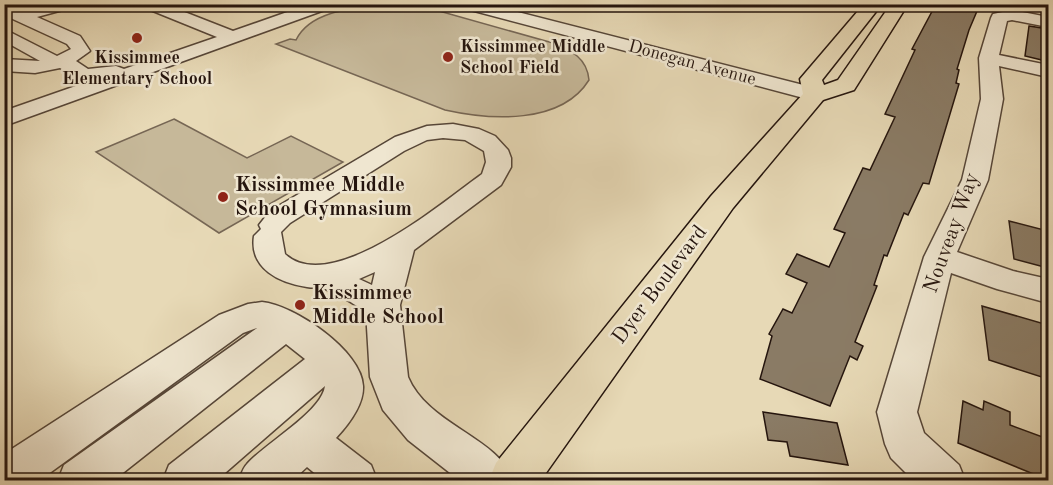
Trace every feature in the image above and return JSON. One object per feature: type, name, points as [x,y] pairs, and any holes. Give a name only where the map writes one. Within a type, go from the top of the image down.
[{"type":"main road","name":"Dyer Boulevard","points":[[513,480],[722,202],[814,95],[812,79],[874,4]]},
{"type":"main road","points":[[814,95],[846,86],[900,4]]},
{"type":"street","points":[[24,16],[68,4]]},
{"type":"street","points":[[149,4],[230,36],[312,4]]},
{"type":"street","points":[[7,107],[86,88],[320,4]]},
{"type":"street","points":[[4,34],[55,62],[85,75],[110,74],[327,4]]},
{"type":"street","name":"Donegan Avenue","points":[[465,4],[814,95]]},
{"type":"street","points":[[4,9],[75,40],[81,51],[55,62],[26,69],[4,65]]},
{"type":"street","name":"Nouveay Way","points":[[943,480],[906,444],[897,411],[939,257],[975,180],[992,99],[989,58],[999,18],[1012,15],[1048,21]]},
{"type":"street","points":[[989,58],[1048,71]]},
{"type":"street","points":[[55,62],[86,88]]},
{"type":"street","points":[[443,132],[474,135],[487,140],[498,154],[500,163],[492,179],[402,242],[354,268],[326,276],[299,275],[279,267],[267,246],[271,230],[280,217],[412,138],[428,133],[443,132]]},
{"type":"street","points":[[402,242],[394,260],[383,305],[389,376],[397,398],[422,426],[491,480]]},
{"type":"street","points":[[939,257],[1008,282],[1048,291]]},
{"type":"street","points":[[326,276],[383,305]]},
{"type":"street","points":[[4,480],[231,324],[249,316],[267,315],[331,359],[341,371],[344,383],[343,396],[335,410],[306,440],[261,480]]},
{"type":"street","points":[[80,480],[285,326]]},
{"type":"street","points":[[185,480],[331,359]]},
{"type":"street","points":[[306,440],[355,480]]},
{"type":"shaded area","name":"Kissimmee Middle School Field","points":[[381,5],[432,9],[553,43],[572,52],[582,61],[588,72],[589,80],[577,95],[543,112],[523,116],[483,116],[445,110],[276,44],[290,39],[296,40],[303,30],[322,17],[345,10]]},
{"type":"shaded area","name":"Kissimmee Middle School Gymnasium","points":[[174,119],[247,158],[291,136],[343,162],[219,233],[96,152]]},
{"type":"building","points":[[936,4],[980,4],[957,69],[959,70],[956,83],[959,84],[929,184],[923,183],[908,215],[904,213],[887,256],[884,255],[874,285],[877,286],[855,342],[863,346],[857,360],[850,356],[830,406],[760,379],[772,336],[769,334],[783,309],[792,313],[807,283],[786,274],[797,254],[829,267],[845,233],[834,229],[863,168],[870,170],[895,117],[885,114],[915,50],[912,49]]},
{"type":"building","points":[[1029,26],[1048,29],[1046,61],[1025,56]]},
{"type":"building","points":[[1009,221],[1048,231],[1048,268],[1014,259]]},
{"type":"building","points":[[982,306],[1048,325],[1048,379],[989,360]]},
{"type":"building","points":[[963,401],[983,410],[984,401],[1010,412],[1010,425],[1048,439],[1048,480],[958,443]]},
{"type":"building","points":[[763,412],[837,423],[848,465],[790,456],[787,442],[768,440]]},
{"type":"place","name":"Kissimmee Elementary School","points":[[137,38]]},
{"type":"place","name":"Kissimmee Middle School Field","points":[[448,57]]},
{"type":"place","name":"Kissimmee Middle School Gymnasium","points":[[223,197]]},
{"type":"place","name":"Kissimmee Middle School","points":[[300,305]]}]
